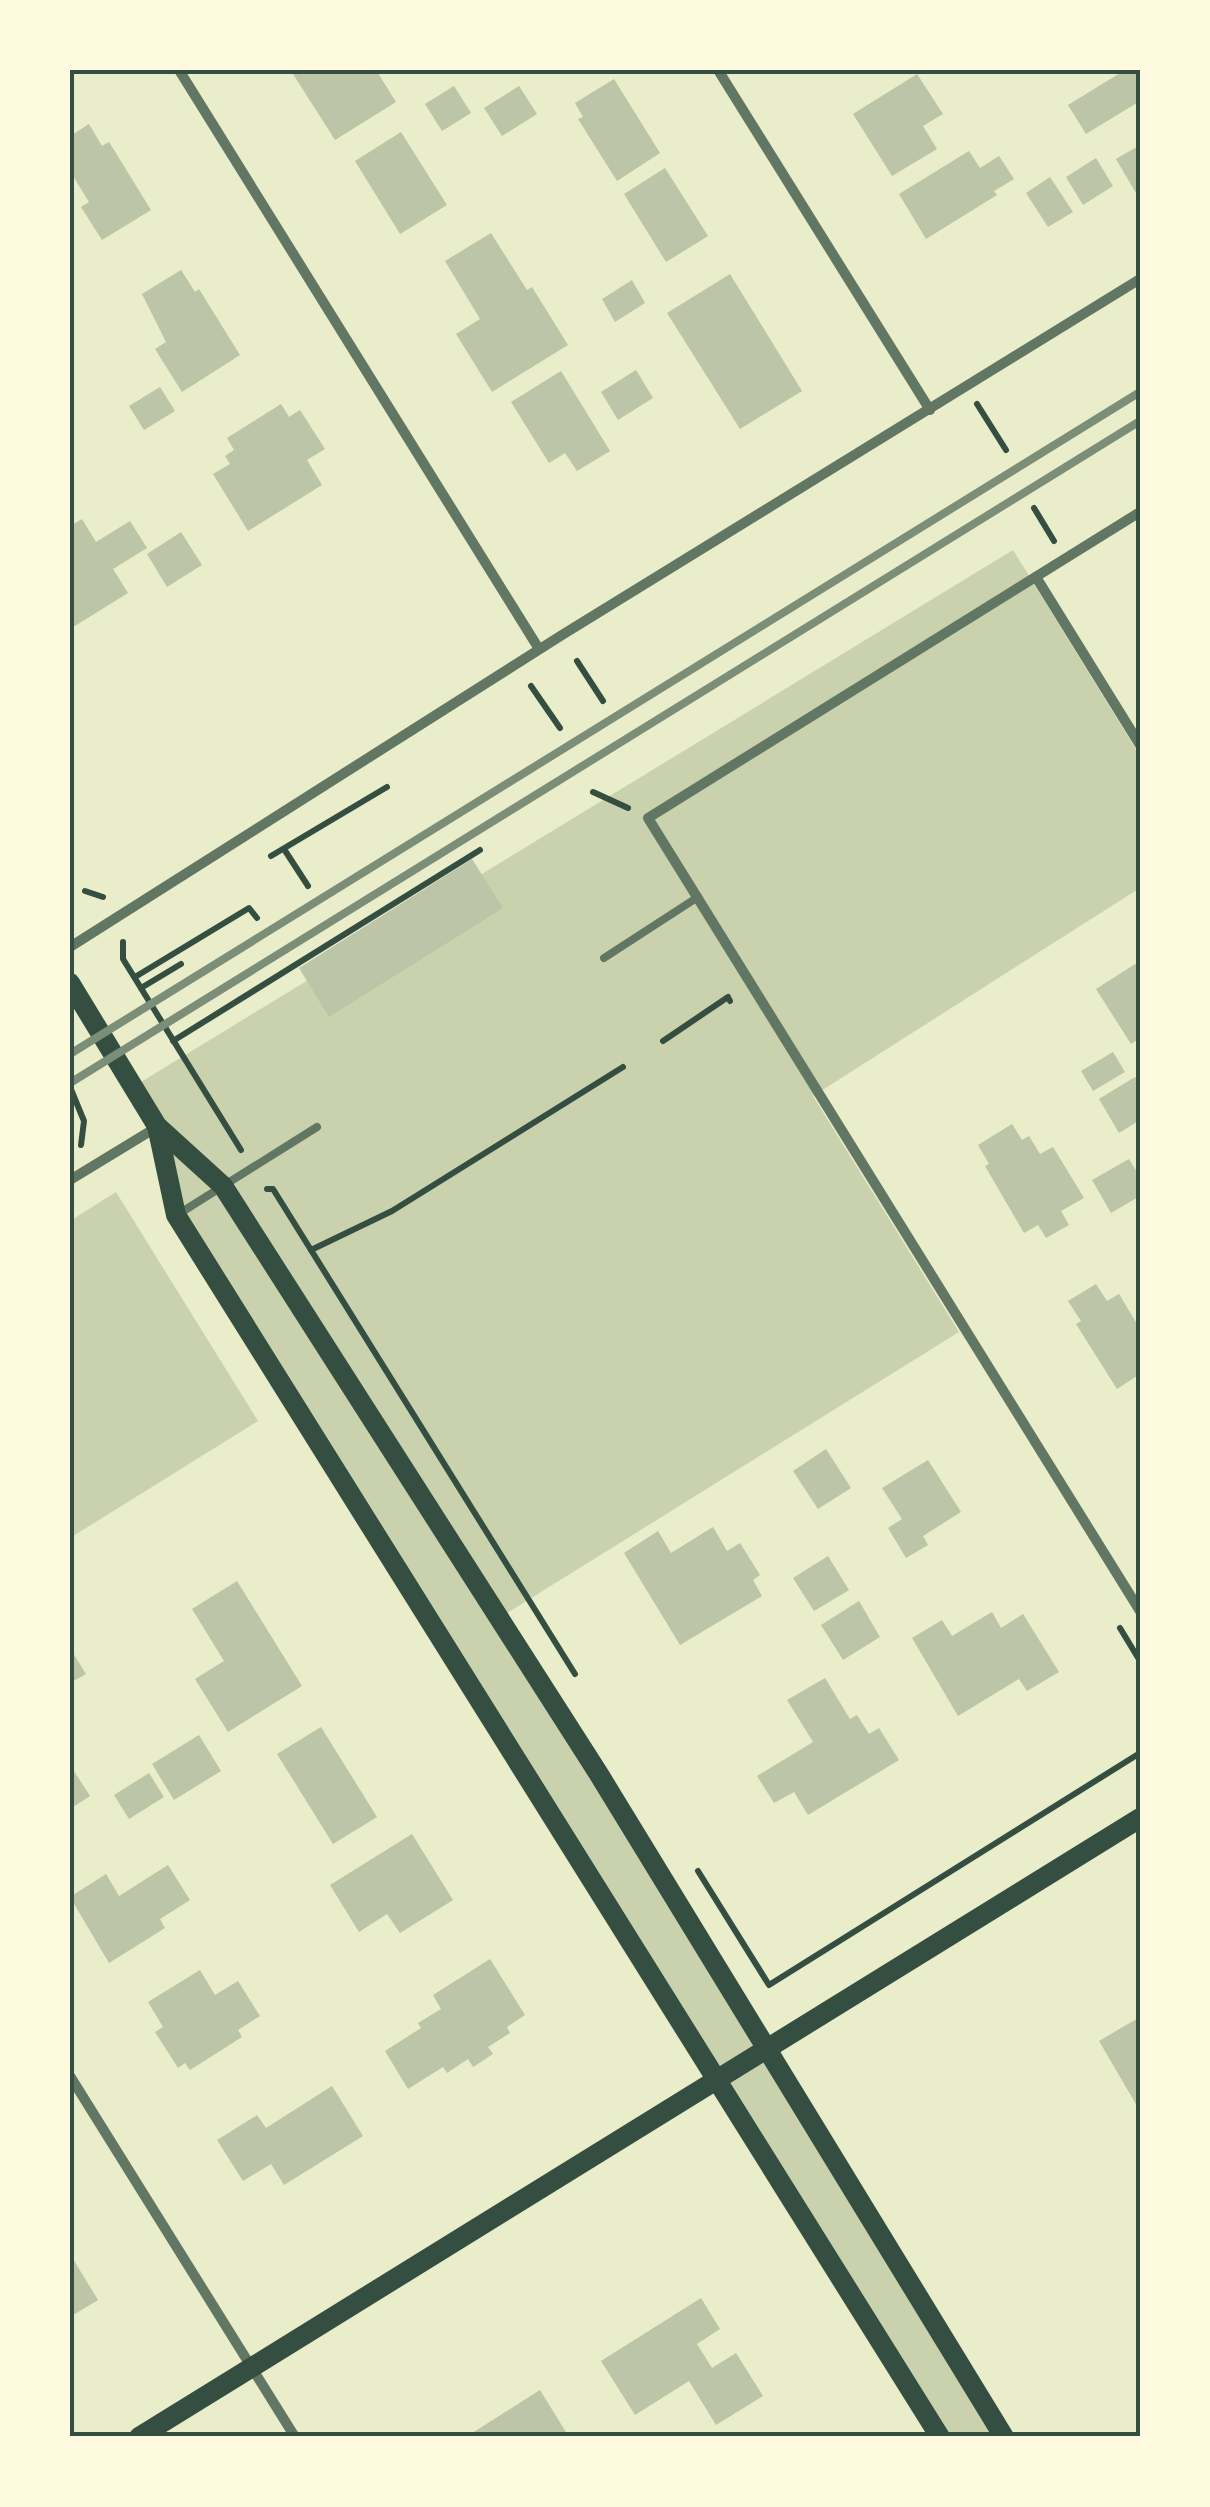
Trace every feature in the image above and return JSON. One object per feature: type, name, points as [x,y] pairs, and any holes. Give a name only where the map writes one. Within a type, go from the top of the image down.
[{"type":"main road","points":[[70,983],[158,1126],[223,1186],[600,1776],[1004,2437]]},
{"type":"main road","points":[[158,1126],[176,1216],[940,2437]]},
{"type":"main road","points":[[138,2437],[1140,1818]]},
{"type":"street","points":[[179,70],[539,649]]},
{"type":"street","points":[[718,70],[930,410]]},
{"type":"street","points":[[70,946],[539,649],[1140,279]]},
{"type":"street","points":[[1140,512],[648,818],[1140,1611]]},
{"type":"street","points":[[1036,577],[1140,745]]},
{"type":"street","points":[[70,1180],[158,1126]]},
{"type":"street","points":[[70,2076],[295,2437]]},
{"type":"lane","points":[[604,958],[698,897]]},
{"type":"lane","points":[[176,1216],[317,1127]]},
{"type":"path","points":[[966,387],[1006,450]]},
{"type":"path","points":[[1034,508],[1065,559]]},
{"type":"path","points":[[577,661],[603,701]]},
{"type":"path","points":[[532,686],[560,728]]},
{"type":"path","points":[[271,856],[387,787]]},
{"type":"path","points":[[593,792],[648,818]]},
{"type":"path","points":[[284,849],[308,886]]},
{"type":"path","points":[[174,1040],[480,850]]},
{"type":"path","points":[[134,978],[249,908],[257,918]]},
{"type":"path","points":[[129,936],[121,944],[134,978],[242,1150]]},
{"type":"path","points":[[141,988],[181,964]]},
{"type":"path","points":[[663,1041],[728,997],[738,1014]]},
{"type":"path","points":[[311,1250],[392,1211],[622,1067]]},
{"type":"path","points":[[70,1087],[84,1121],[80,1146]]},
{"type":"path","points":[[267,1189],[272,1189],[311,1250],[582,1685]]},
{"type":"path","points":[[1109,1611],[1140,1661]]},
{"type":"path","points":[[696,1868],[769,1986],[1140,1753]]},
{"type":"green space","points":[[1013,550],[1140,756],[1140,888],[813,1096],[959,1332],[504,1615],[1000,2437],[938,2437],[179,1221],[136,1085]]},
{"type":"green space","points":[[116,1192],[258,1421],[70,1538],[70,1221]]},
{"type":"building","points":[[299,70],[376,70],[396,102],[335,140],[293,74]]},
{"type":"building","points":[[1125,70],[1140,70],[1140,101],[1086,134],[1068,105]]},
{"type":"building","points":[[917,74],[943,114],[923,126],[937,149],[892,176],[853,114]]},
{"type":"building","points":[[614,79],[660,153],[617,181],[578,119],[583,117],[575,103]]},
{"type":"building","points":[[454,86],[471,113],[442,131],[425,104]]},
{"type":"building","points":[[519,86],[537,114],[502,136],[484,108]]},
{"type":"building","points":[[89,124],[102,146],[109,142],[151,210],[102,240],[81,207],[89,202],[70,171],[74,163],[70,136]]},
{"type":"building","points":[[401,132],[447,205],[400,234],[355,161]]},
{"type":"building","points":[[1140,145],[1140,200],[1116,159]]},
{"type":"building","points":[[969,151],[980,168],[999,156],[1014,179],[994,191],[997,195],[926,239],[899,194]]},
{"type":"building","points":[[1096,158],[1113,186],[1083,205],[1066,177]]},
{"type":"building","points":[[665,168],[708,236],[666,262],[624,194]]},
{"type":"building","points":[[1050,177],[1073,212],[1048,227],[1026,193]]},
{"type":"building","points":[[491,233],[527,290],[532,287],[568,345],[492,392],[456,334],[480,319],[445,261]]},
{"type":"building","points":[[181,270],[195,292],[199,289],[240,355],[182,392],[155,349],[166,342],[142,294]]},
{"type":"building","points":[[730,274],[802,391],[740,429],[667,313]]},
{"type":"building","points":[[632,280],[645,303],[615,322],[602,299]]},
{"type":"building","points":[[636,370],[653,398],[618,420],[601,392]]},
{"type":"building","points":[[561,371],[610,451],[577,471],[565,453],[549,463],[511,402]]},
{"type":"building","points":[[160,387],[175,411],[144,430],[129,406]]},
{"type":"building","points":[[281,404],[289,417],[300,410],[325,449],[307,460],[322,485],[248,531],[213,474],[230,464],[225,456],[234,450],[227,438]]},
{"type":"building","points":[[82,519],[96,542],[130,521],[147,548],[113,569],[128,593],[70,629],[70,526]]},
{"type":"building","points":[[181,532],[202,565],[167,587],[147,554]]},
{"type":"building","points":[[472,859],[503,908],[329,1017],[299,968]]},
{"type":"building","points":[[1140,961],[1140,1038],[1131,1044],[1096,989]]},
{"type":"building","points":[[1113,1052],[1125,1072],[1093,1091],[1081,1071]]},
{"type":"building","points":[[1135,1077],[1140,1084],[1140,1120],[1119,1133],[1099,1099]]},
{"type":"building","points":[[1012,1124],[1022,1140],[1029,1136],[1040,1154],[1053,1147],[1084,1198],[1061,1211],[1069,1225],[1046,1238],[1038,1225],[1024,1233],[985,1166],[989,1164],[978,1145]]},
{"type":"building","points":[[1129,1159],[1140,1177],[1140,1196],[1111,1213],[1092,1180]]},
{"type":"building","points":[[1096,1284],[1107,1301],[1119,1294],[1140,1329],[1140,1374],[1117,1389],[1076,1324],[1081,1321],[1068,1301]]},
{"type":"building","points":[[826,1449],[851,1488],[818,1509],[793,1471]]},
{"type":"building","points":[[928,1460],[961,1512],[923,1536],[928,1545],[906,1558],[888,1528],[902,1519],[882,1488]]},
{"type":"building","points":[[713,1527],[727,1551],[740,1543],[760,1575],[753,1580],[762,1596],[680,1645],[624,1553],[658,1531],[671,1553]]},
{"type":"building","points":[[828,1556],[849,1590],[814,1611],[793,1578]]},
{"type":"building","points":[[237,1581],[302,1686],[228,1732],[195,1679],[224,1661],[192,1609]]},
{"type":"building","points":[[859,1601],[880,1637],[843,1660],[821,1625]]},
{"type":"building","points":[[992,1612],[1001,1628],[1023,1614],[1059,1672],[1027,1691],[1019,1679],[958,1716],[912,1638],[942,1620],[952,1636]]},
{"type":"building","points":[[70,1648],[86,1674],[70,1683]]},
{"type":"building","points":[[825,1678],[850,1719],[857,1715],[869,1734],[879,1728],[899,1760],[808,1815],[794,1792],[774,1803],[757,1776],[813,1742],[787,1700]]},
{"type":"building","points":[[321,1727],[377,1817],[333,1844],[277,1754]]},
{"type":"building","points":[[199,1735],[221,1771],[174,1800],[152,1764]]},
{"type":"building","points":[[70,1765],[90,1796],[70,1809]]},
{"type":"building","points":[[149,1773],[164,1797],[129,1819],[114,1795]]},
{"type":"building","points":[[412,1834],[453,1900],[400,1933],[387,1914],[359,1932],[330,1885]]},
{"type":"building","points":[[168,1865],[190,1900],[160,1919],[165,1928],[109,1963],[70,1897],[106,1874],[119,1896]]},
{"type":"building","points":[[490,1959],[525,2015],[507,2027],[510,2033],[488,2047],[493,2054],[473,2067],[468,2059],[447,2073],[443,2067],[408,2089],[385,2051],[421,2028],[418,2023],[441,2009],[433,1995]]},
{"type":"building","points":[[200,1970],[215,1995],[238,1981],[260,2016],[238,2030],[242,2037],[190,2070],[185,2063],[178,2068],[155,2032],[163,2027],[148,2002]]},
{"type":"building","points":[[1140,2017],[1140,2111],[1099,2041]]},
{"type":"building","points":[[332,2086],[363,2136],[284,2185],[271,2164],[243,2181],[217,2140],[257,2115],[266,2128]]},
{"type":"building","points":[[70,2254],[98,2300],[70,2317]]},
{"type":"building","points":[[701,2298],[720,2329],[697,2344],[712,2368],[736,2353],[763,2396],[716,2425],[689,2381],[635,2415],[601,2361]]},
{"type":"building","points":[[540,2390],[569,2437],[466,2437]]},
{"type":"railway","points":[[70,1054],[1140,392]]},
{"type":"railway","points":[[70,1083],[1140,421]]}]
